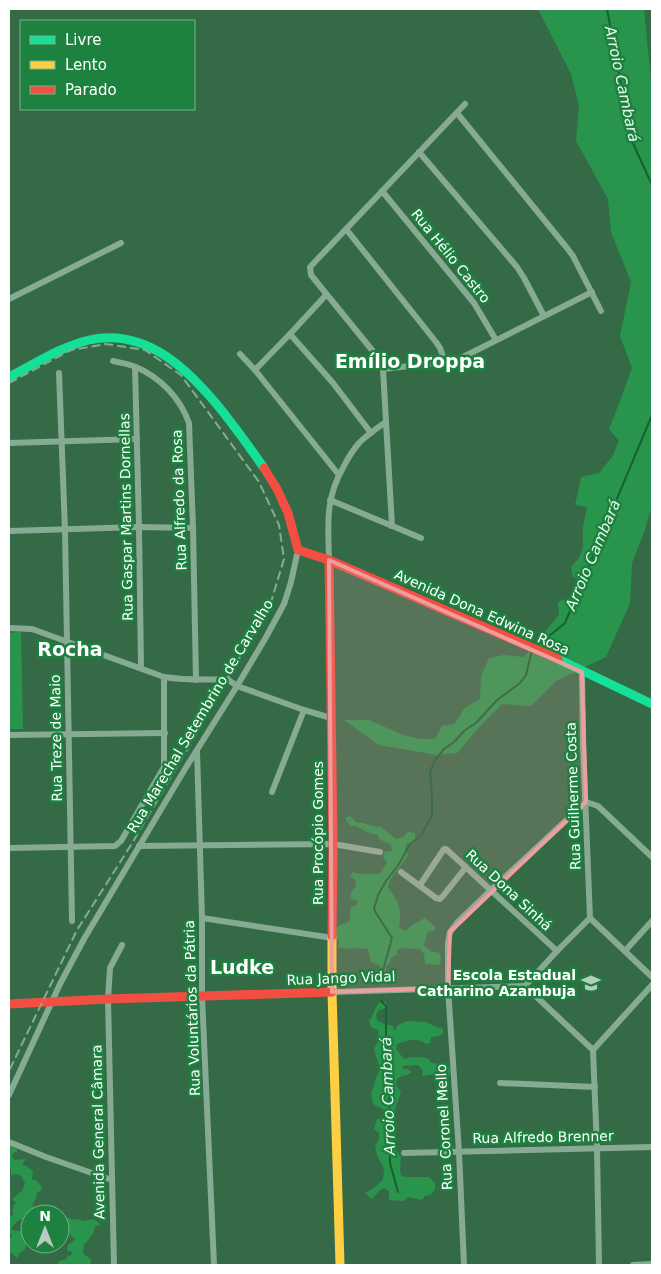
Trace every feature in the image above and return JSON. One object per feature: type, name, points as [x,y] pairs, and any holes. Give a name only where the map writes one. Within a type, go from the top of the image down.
[{"type":"street","points":[[392,526],[383,369],[372,350],[311,276],[310,267],[465,104]]},
{"type":"street","points":[[457,113],[573,256],[601,311]]},
{"type":"street","points":[[419,152],[517,267],[544,316]]},
{"type":"street","name":"Rua Hélio Castro","points":[[382,191],[474,303],[496,340]]},
{"type":"street","points":[[346,229],[436,342],[444,362]]},
{"type":"street","points":[[9,300],[121,242]]},
{"type":"street","points":[[383,369],[455,361],[592,292]]},
{"type":"street","points":[[255,370],[326,295]]},
{"type":"street","points":[[290,334],[333,383],[371,433]]},
{"type":"street","name":"Rua Marechal Setembrino de Carvalho","points":[[9,377],[67,347],[81,342],[104,338],[121,339],[149,346],[164,353],[200,384],[253,452],[289,515],[298,550],[284,604],[238,686],[171,792],[84,939],[60,984],[9,1095]]},
{"type":"street","points":[[240,354],[339,474]]},
{"type":"street","name":"Rua Alfredo da Rosa","points":[[113,361],[135,366],[154,377],[170,390],[184,410],[189,423],[196,680]]},
{"type":"street","name":"Rua Gaspar Martins Dornellas","points":[[135,366],[141,668]]},
{"type":"street","name":"Rua Treze de Maio","points":[[59,373],[65,530],[72,921]]},
{"type":"street","name":"Rua Procópio Gomes","points":[[340,1265],[332,992],[333,844],[328,522],[330,500],[339,474],[351,453],[359,443],[386,422]]},
{"type":"street","points":[[9,443],[137,439]]},
{"type":"street","points":[[330,500],[421,538]]},
{"type":"street","points":[[9,531],[139,527],[193,528]]},
{"type":"street","name":"Avenida Dona Edwina Rosa","points":[[298,550],[329,560],[538,650],[652,704]]},
{"type":"street","points":[[9,628],[32,629],[164,677],[182,680],[227,679],[244,674]]},
{"type":"street","name":"Rua Guilherme Costa","points":[[582,672],[590,918]]},
{"type":"street","points":[[9,848],[115,846],[121,841],[164,767],[164,677]]},
{"type":"street","points":[[227,679],[238,686],[331,718]]},
{"type":"street","points":[[272,792],[304,710]]},
{"type":"street","points":[[9,736],[165,732]]},
{"type":"street","name":"Rua Voluntários da Pátria","points":[[197,750],[202,918],[202,996],[214,1265]]},
{"type":"street","points":[[586,802],[598,806],[652,856]]},
{"type":"street","name":"Rua Coronel Mello","points":[[464,1265],[459,1152],[448,988],[448,943],[450,932],[490,891],[586,802]]},
{"type":"street","points":[[139,846],[333,844],[380,852]]},
{"type":"street","name":"Rua Dona Sinhá","points":[[420,885],[444,849],[446,849],[557,951]]},
{"type":"street","points":[[401,872],[436,898],[440,898],[466,867]]},
{"type":"street","points":[[202,918],[333,938]]},
{"type":"street","points":[[593,1050],[525,986],[590,918],[652,977]]},
{"type":"street","points":[[625,951],[652,921]]},
{"type":"street","name":"Avenida General Câmara","points":[[114,1265],[108,999],[110,968],[122,945]]},
{"type":"street","points":[[599,1265],[593,1050],[652,985]]},
{"type":"street","name":"Rua Jango Vidal","points":[[9,1004],[108,999],[525,986]]},
{"type":"street","points":[[500,1083],[594,1087]]},
{"type":"street","points":[[9,1142],[112,1180]]},
{"type":"street","name":"Rua Alfredo Brenner","points":[[404,1153],[652,1147]]},
{"type":"street","points":[[633,1265],[652,1264]]},
{"type":"highlighted area","points":[[329,560],[582,672],[586,802],[450,932],[448,988],[332,992]]},
{"type":"green space","points":[[538,9],[644,9],[652,90],[652,505],[645,530],[632,563],[630,603],[606,657],[556,681],[531,706],[502,704],[457,753],[437,755],[379,745],[344,720],[369,720],[403,735],[420,739],[435,739],[442,726],[454,724],[465,708],[480,699],[481,676],[489,658],[504,655],[524,657],[559,615],[558,602],[579,594],[587,583],[573,577],[571,567],[580,556],[583,548],[583,527],[587,507],[575,505],[581,477],[599,473],[612,457],[619,441],[609,429],[632,368],[620,336],[631,282],[611,232],[608,199],[576,141],[579,106],[571,74]]},
{"type":"green space","points":[[21,632],[23,729],[9,729],[9,633]]},
{"type":"green space","points":[[350,816],[357,823],[381,827],[396,839],[403,837],[408,832],[415,833],[413,843],[407,843],[405,849],[408,855],[406,859],[391,878],[388,887],[399,906],[399,928],[406,931],[412,925],[425,918],[435,927],[434,931],[429,931],[427,934],[424,945],[430,951],[440,953],[441,960],[439,965],[425,964],[424,954],[420,949],[402,948],[397,950],[397,955],[392,957],[390,963],[386,966],[384,985],[376,980],[380,976],[380,966],[371,962],[368,949],[338,947],[339,942],[335,930],[338,926],[349,922],[351,907],[357,905],[357,901],[350,899],[356,883],[350,876],[353,872],[380,874],[387,862],[383,857],[384,852],[392,851],[391,845],[379,839],[378,835],[356,826],[350,826],[345,818]]},
{"type":"green space","points":[[380,1001],[386,1002],[386,1008],[379,1010],[376,1015],[377,1020],[393,1026],[394,1031],[398,1025],[407,1021],[426,1022],[442,1028],[444,1033],[431,1037],[430,1043],[426,1044],[416,1040],[408,1041],[397,1044],[396,1049],[404,1059],[411,1057],[427,1058],[432,1063],[448,1065],[450,1070],[449,1077],[443,1078],[439,1074],[422,1076],[423,1071],[418,1065],[402,1066],[403,1069],[412,1072],[397,1079],[396,1085],[401,1092],[395,1109],[395,1129],[392,1136],[392,1145],[401,1157],[401,1176],[429,1177],[435,1183],[435,1189],[432,1194],[425,1196],[422,1200],[408,1197],[404,1201],[389,1200],[389,1191],[384,1188],[372,1199],[365,1193],[383,1180],[384,1169],[375,1146],[379,1139],[379,1133],[374,1129],[377,1119],[384,1117],[383,1109],[373,1104],[371,1093],[376,1076],[380,1070],[374,1049],[379,1040],[378,1030],[371,1027],[369,1021]]},
{"type":"green space","points":[[9,1145],[17,1149],[17,1152],[13,1153],[12,1157],[15,1160],[26,1159],[22,1165],[33,1171],[32,1180],[36,1180],[42,1187],[41,1191],[37,1192],[33,1204],[20,1204],[20,1220],[11,1230],[20,1231],[20,1252],[17,1258],[9,1251],[9,1237],[12,1235],[9,1231],[9,1216],[14,1215],[13,1208],[16,1202],[12,1199],[22,1191],[25,1183],[21,1176],[11,1175]]},
{"type":"green space","points":[[70,1219],[82,1221],[90,1219],[101,1225],[95,1226],[93,1234],[84,1245],[83,1254],[91,1259],[89,1265],[57,1265],[59,1261],[65,1260],[71,1255],[70,1243],[75,1240],[70,1234]]},
{"type":"waterway","name":"Arroio Cambará","points":[[607,9],[632,141],[652,185]]},
{"type":"waterway","name":"Arroio Cambará","points":[[538,645],[565,623],[652,415]]},
{"type":"waterway","name":"Arroio Cambará","points":[[380,981],[392,938],[374,908],[378,895],[386,881],[399,864],[410,844],[421,836],[432,815],[430,772],[435,760],[444,749],[477,722],[497,700],[520,683],[526,675],[532,650]]},
{"type":"waterway","name":"Arroio Cambará","points":[[381,1001],[386,1006],[390,1163],[398,1192]]},
{"type":"railway","points":[[9,383],[71,350],[106,344],[145,350],[181,375],[259,482],[279,525],[284,559],[271,602],[131,845],[77,930],[9,1071]]},
{"type":"traffic: fast","points":[[9,377],[58,351],[89,340],[110,338],[130,340],[148,346],[165,356],[196,382],[223,412],[264,468]]},
{"type":"traffic: fast","points":[[558,659],[652,704]]},
{"type":"traffic: slow","points":[[332,936],[340,1265]]},
{"type":"traffic: jam","points":[[264,468],[277,489],[288,513],[298,550],[329,560],[558,659]]},
{"type":"traffic: jam","points":[[329,560],[333,844],[332,936]]},
{"type":"traffic: jam","points":[[9,1004],[332,992]]},
{"type":"place","name":"Escola Estadual Catharino Azambuja","points":[[591,983]]},
{"type":"district","name":"Emílio Droppa","points":[[410,361]]},
{"type":"district","name":"Rocha","points":[[70,649]]},
{"type":"district","name":"Ludke","points":[[242,967]]}]
